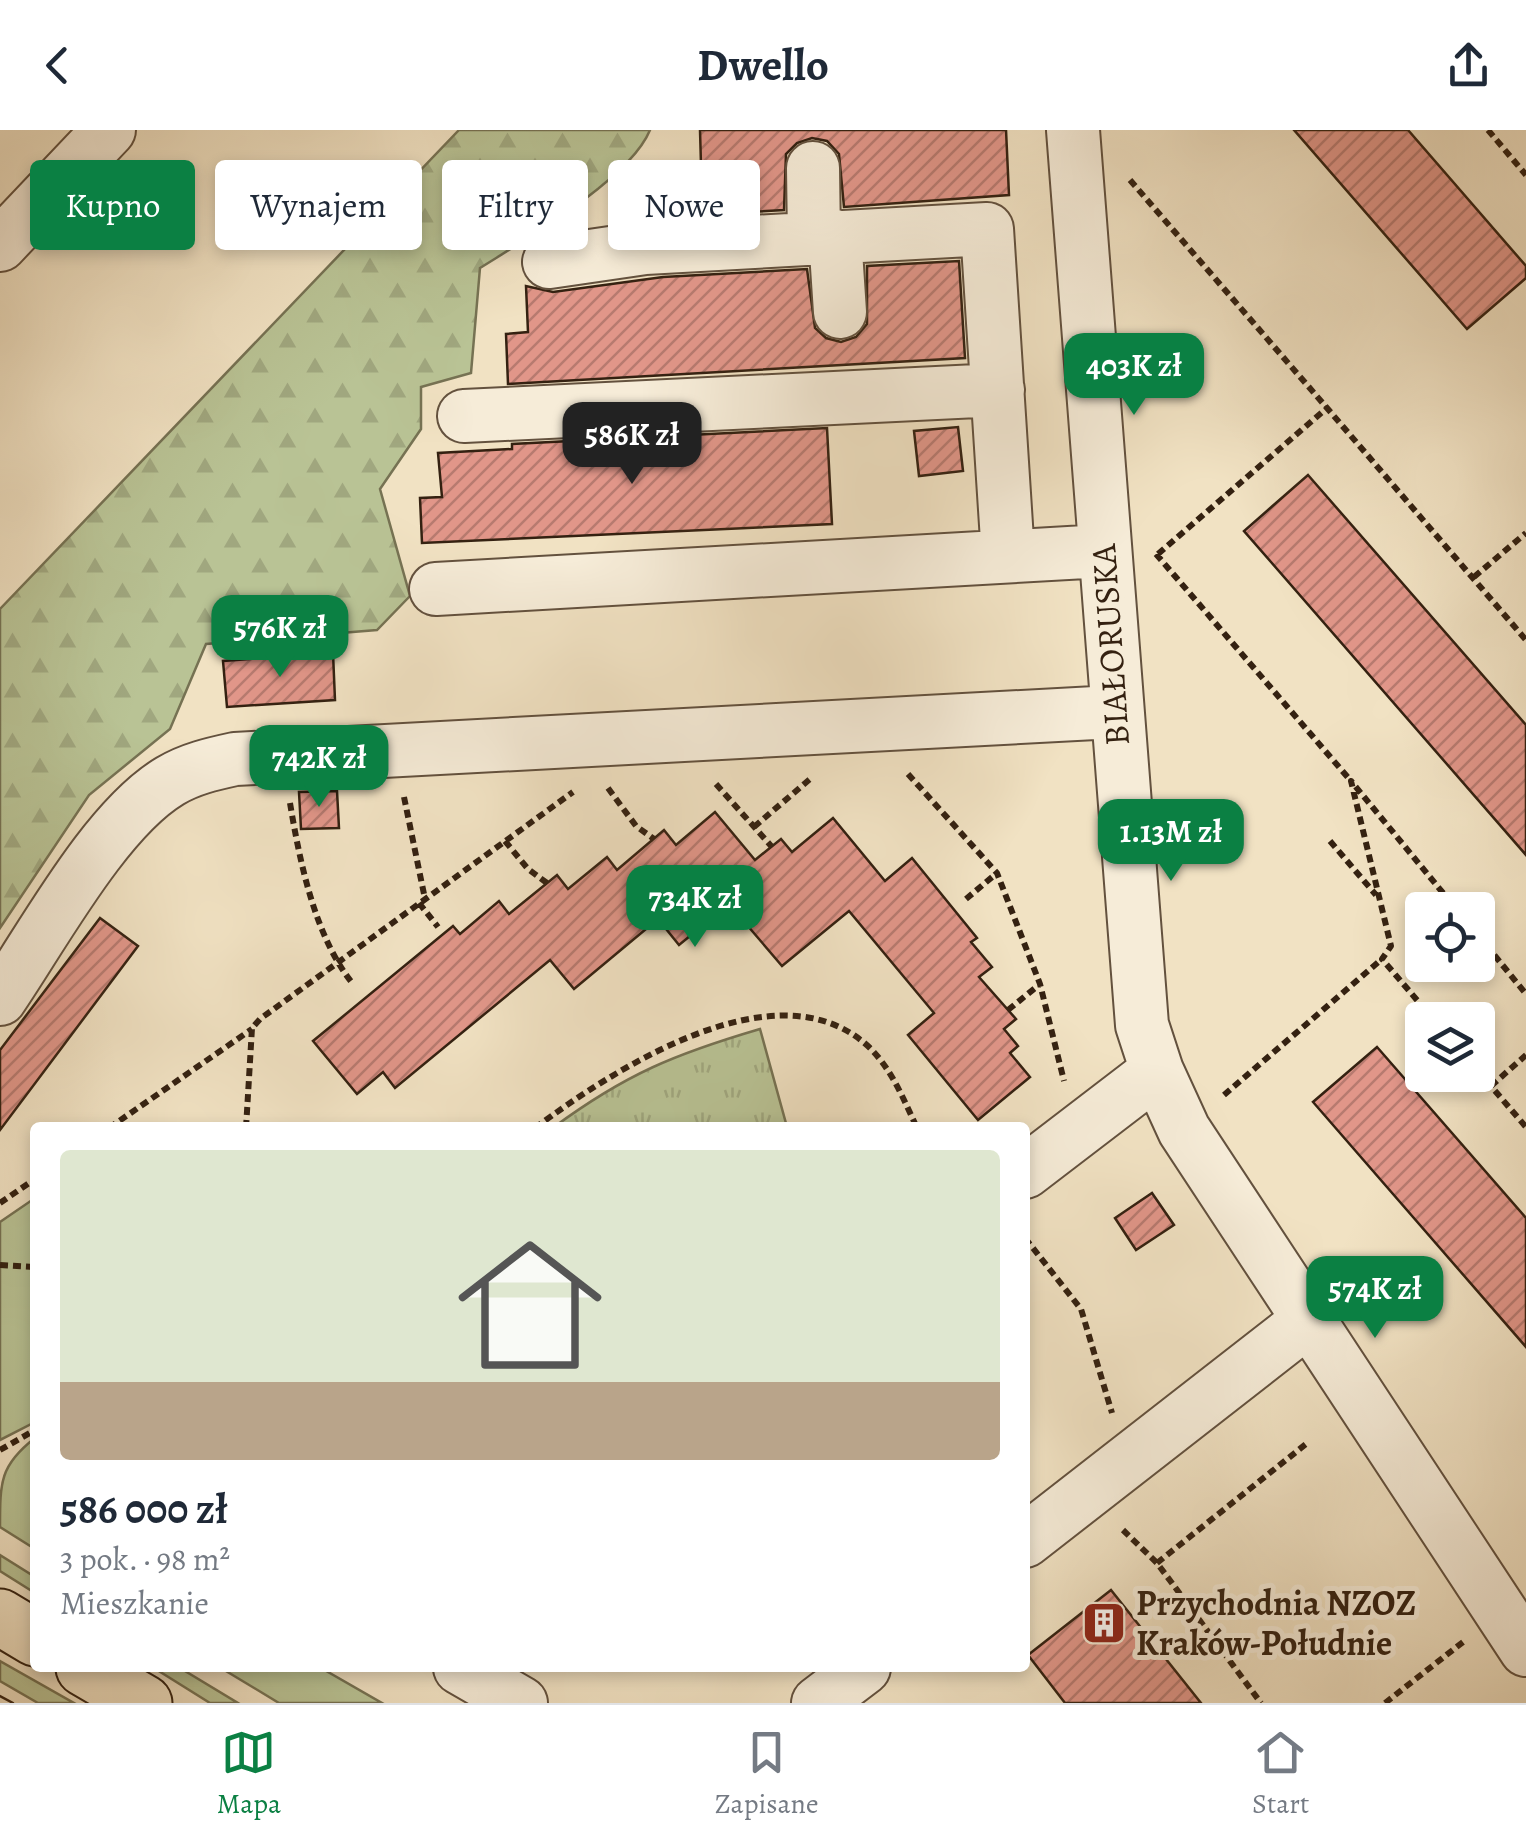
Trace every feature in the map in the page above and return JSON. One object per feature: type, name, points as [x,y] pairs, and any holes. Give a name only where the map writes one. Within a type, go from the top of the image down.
[{"type":"main road","points":[[0,1617],[30,1635]]},
{"type":"main road","points":[[91,1672],[144,1703]]},
{"type":"street","points":[[0,245],[108,130]]},
{"type":"street","name":"BIAŁORUSKA","points":[[1072,130],[1124,546],[1114,712],[1142,1025],[1157,1071],[1184,1130],[1526,1650]]},
{"type":"street","points":[[811,149],[840,320],[845,397]]},
{"type":"street","points":[[549,262],[645,248],[987,229],[1008,556]]},
{"type":"street","points":[[464,416],[998,390]]},
{"type":"street","points":[[436,589],[1124,546]]},
{"type":"street","points":[[0,999],[136,806],[170,781],[203,766],[284,756],[1114,712]]},
{"type":"street","points":[[1030,1168],[1157,1071]]},
{"type":"street","points":[[1030,1538],[1311,1318]]},
{"type":"street","points":[[467,1672],[520,1703]]},
{"type":"street","points":[[818,1703],[859,1672]]},
{"type":"path","points":[[1488,130],[1526,175]]},
{"type":"path","points":[[1151,205],[1526,640]]},
{"type":"path","points":[[1156,555],[1327,408]]},
{"type":"path","points":[[1473,578],[1526,533]]},
{"type":"path","points":[[1124,546],[1156,555],[1442,892]]},
{"type":"path","points":[[284,756],[298,854],[336,963],[353,984]]},
{"type":"path","points":[[897,762],[997,873],[1040,984],[1068,1094]]},
{"type":"path","points":[[706,772],[772,846]]},
{"type":"path","points":[[754,827],[812,777]]},
{"type":"path","points":[[607,778],[608,788],[636,826],[654,838]]},
{"type":"path","points":[[1184,1130],[1382,959],[1392,946],[1351,781]]},
{"type":"path","points":[[118,1122],[576,789]]},
{"type":"path","points":[[403,794],[422,901],[438,927]]},
{"type":"path","points":[[506,841],[528,870],[547,884]]},
{"type":"path","points":[[1330,841],[1377,896]]},
{"type":"path","points":[[966,900],[997,873]]},
{"type":"path","points":[[1495,956],[1526,994]]},
{"type":"path","points":[[1382,959],[1419,1002]]},
{"type":"path","points":[[1008,1010],[1040,984]]},
{"type":"path","points":[[543,1122],[591,1086],[652,1052],[782,1014],[842,1029],[868,1047],[888,1071],[914,1122]]},
{"type":"path","points":[[246,1122],[252,1028]]},
{"type":"path","points":[[1495,1082],[1526,1055]]},
{"type":"path","points":[[1495,1091],[1526,1127]]},
{"type":"path","points":[[0,1203],[30,1182]]},
{"type":"path","points":[[1030,1244],[1081,1309],[1116,1428]]},
{"type":"path","points":[[0,1264],[30,1267]]},
{"type":"path","points":[[0,1450],[30,1433]]},
{"type":"path","points":[[1157,1563],[1306,1444]]},
{"type":"path","points":[[1086,1494],[1157,1563],[1261,1703]]},
{"type":"path","points":[[1386,1703],[1467,1639]]},
{"type":"green space","points":[[459,130],[650,130],[629,160],[608,160],[608,180],[588,197],[588,160],[442,160],[442,250],[509,250],[480,268],[471,373],[421,387],[421,429],[380,489],[410,596],[377,630],[206,644],[170,729],[89,795],[0,928],[0,609],[344,250],[422,250],[422,169]]},
{"type":"green space","points":[[760,1029],[786,1122],[562,1122],[628,1079],[702,1047]]},
{"type":"green space","points":[[30,1201],[30,1425],[0,1440],[0,1222]]},
{"type":"green space","points":[[30,1442],[30,1546],[0,1527],[4,1476]]},
{"type":"green space","points":[[0,1555],[30,1574],[30,1590],[0,1571]]},
{"type":"green space","points":[[0,1661],[74,1703],[38,1703],[0,1681]]},
{"type":"green space","points":[[160,1672],[187,1672],[238,1703],[210,1703]]},
{"type":"green space","points":[[228,1672],[328,1672],[382,1703],[279,1703]]},
{"type":"building","points":[[700,130],[1006,130],[1009,195],[844,207],[839,154],[827,141],[812,138],[797,143],[786,154],[784,210],[760,211],[760,160],[701,160]]},
{"type":"building","points":[[1294,130],[1408,130],[1526,266],[1526,278],[1467,329]]},
{"type":"building","points":[[959,261],[965,358],[508,384],[506,334],[528,332],[526,286],[553,292],[663,277],[807,269],[815,328],[826,338],[841,342],[856,337],[867,324],[867,266]]},
{"type":"building","points":[[958,427],[963,471],[919,476],[914,431]]},
{"type":"building","points":[[827,428],[832,524],[422,543],[420,498],[442,497],[438,453],[512,449],[512,444]]},
{"type":"building","points":[[1308,475],[1526,725],[1526,855],[1244,531]]},
{"type":"building","points":[[333,653],[335,700],[227,707],[223,661]]},
{"type":"building","points":[[337,791],[339,828],[301,829],[299,792]]},
{"type":"building","points":[[715,812],[755,860],[781,839],[792,852],[833,818],[885,881],[912,858],[977,938],[971,942],[992,967],[979,977],[1016,1019],[1004,1029],[1018,1046],[1010,1053],[1030,1077],[978,1120],[908,1035],[934,1013],[849,911],[782,966],[729,904],[679,945],[658,919],[574,989],[550,960],[395,1088],[383,1072],[357,1094],[313,1041],[453,926],[460,934],[499,901],[509,914],[557,875],[568,889],[607,857],[617,870],[664,830],[676,845]]},
{"type":"building","points":[[100,918],[138,946],[0,1130],[0,1050]]},
{"type":"building","points":[[1377,1047],[1405,1079],[1405,1092],[1416,1092],[1526,1218],[1526,1347],[1313,1102]]},
{"type":"building","points":[[1152,1193],[1174,1225],[1136,1250],[1115,1218]]},
{"type":"building","name":"Przychodnia NZOZ Kraków-Południe","points":[[1111,1590],[1201,1703],[1065,1703],[1030,1653]]},
{"type":"tram line","points":[[0,1696],[13,1703]]},
{"type":"place","name":"Przychodnia NZOZ Kraków-Południe","points":[[1104,1623]]}]
